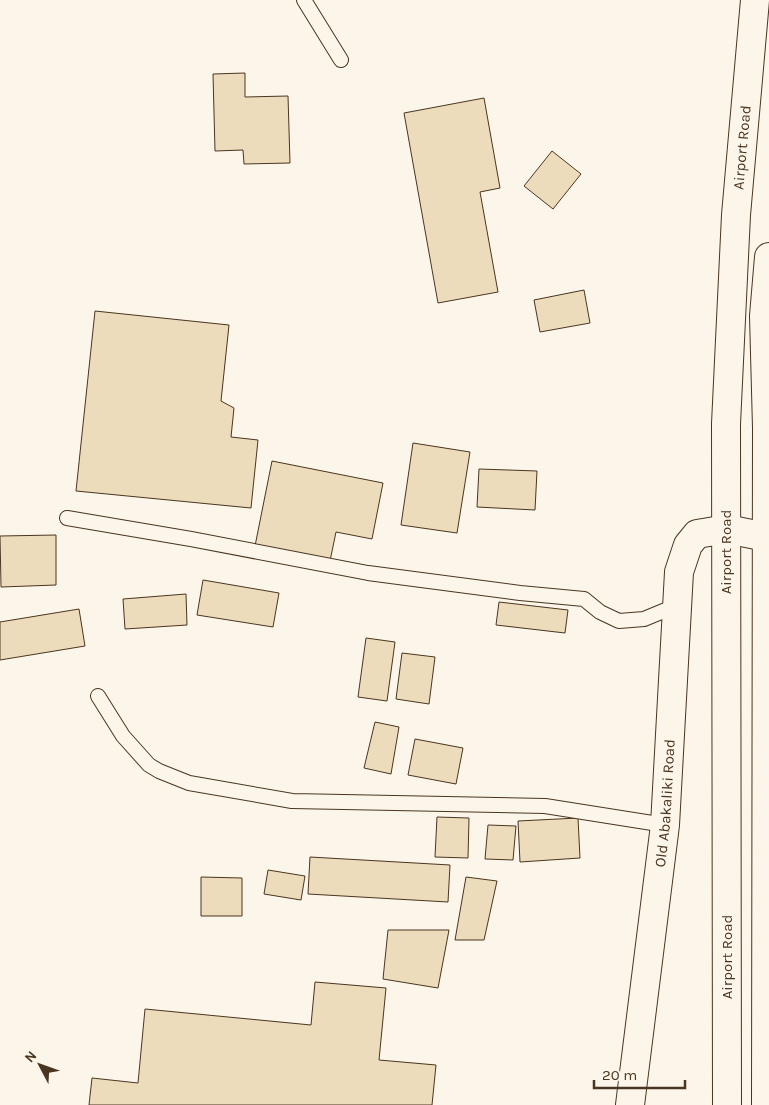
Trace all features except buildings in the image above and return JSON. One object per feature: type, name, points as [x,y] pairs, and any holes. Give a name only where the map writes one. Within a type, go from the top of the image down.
[{"type":"main road","name":"Airport Road","points":[[727,1105],[726,424],[736,215],[755,0]]},
{"type":"main road","points":[[766,1105],[767,428],[764,316],[769,257]]},
{"type":"main road","points":[[726,424],[767,428]]},
{"type":"main road","points":[[727,529],[766,537]]},
{"type":"main road","name":"Old Abakaliki Road","points":[[630,1105],[666,825],[679,572],[688,545],[696,534],[727,529]]},
{"type":"lane","points":[[304,0],[341,60]]},
{"type":"lane","points":[[68,518],[200,540],[368,572],[520,593],[584,599],[600,612],[618,621],[644,619],[678,605]]},
{"type":"lane","points":[[98,696],[123,736],[149,764],[159,771],[189,783],[292,801],[545,806],[666,825]]}]
